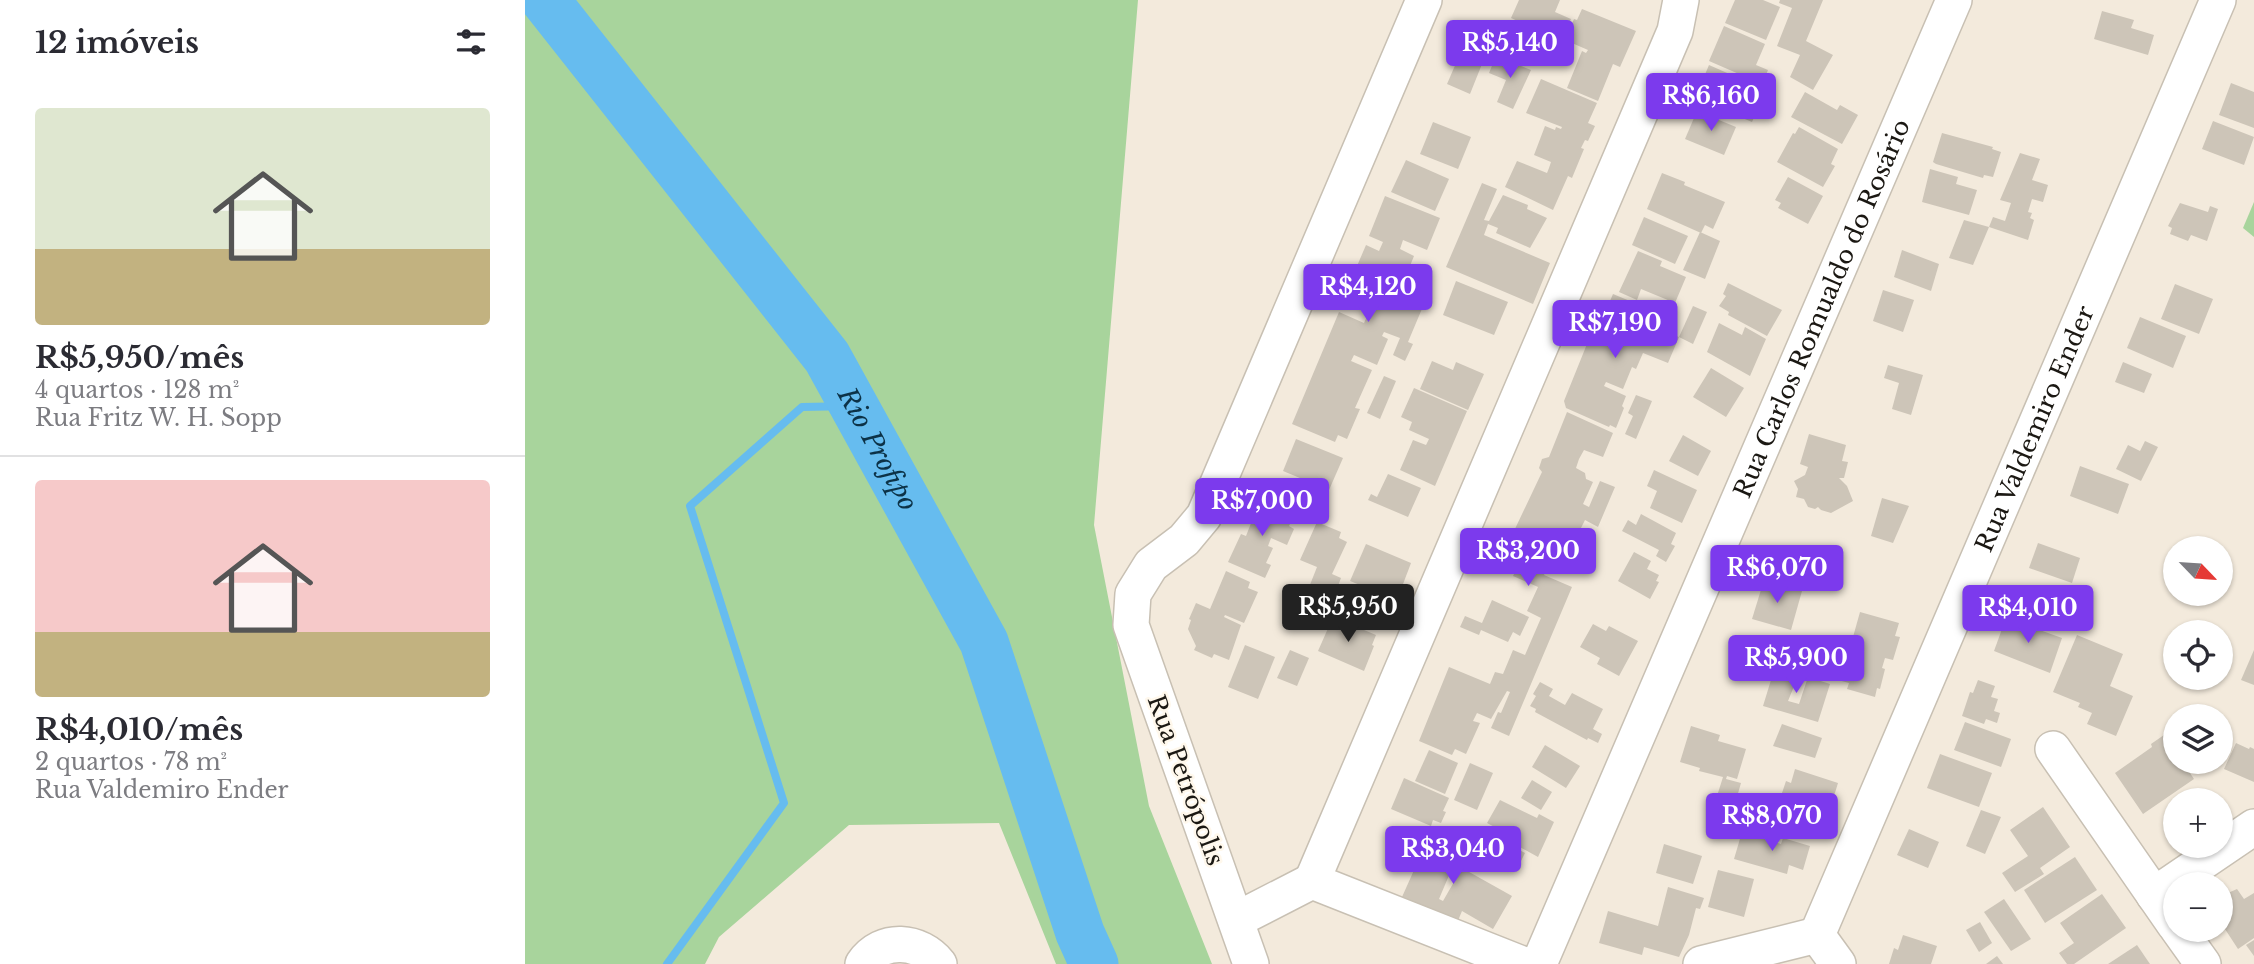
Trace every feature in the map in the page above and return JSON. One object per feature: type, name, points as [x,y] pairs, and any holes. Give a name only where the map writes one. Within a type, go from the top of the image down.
[{"type":"street","name":"Rua Petrópolis","points":[[1251,964],[1131,625],[1133,594],[1151,565],[1184,540],[1204,516],[1424,0]]},
{"type":"street","points":[[1236,920],[1312,881],[1675,31],[1681,0]]},
{"type":"street","name":"Rua Carlos Romualdo do Rosário","points":[[1539,964],[1954,0]]},
{"type":"street","name":"Rua Valdemiro Ender","points":[[1817,935],[2218,0]]},
{"type":"street","points":[[2053,749],[2163,908]]},
{"type":"street","points":[[2154,895],[2254,827]]},
{"type":"street","points":[[1312,881],[1522,964]]},
{"type":"street","points":[[1701,964],[1817,935],[1838,964]]},
{"type":"street","points":[[2187,942],[2203,964]]},
{"type":"street","points":[[863,964],[887,945],[926,954]]},
{"type":"green space","points":[[525,0],[1138,0],[1094,525],[1149,806],[1212,964],[1056,964],[999,823],[849,825],[719,937],[705,964],[525,964]]},
{"type":"green space","points":[[2254,202],[2254,237],[2243,228]]},
{"type":"building","points":[[1519,0],[1560,0],[1555,12],[1571,19],[1561,42],[1511,18]]},
{"type":"building","points":[[1735,0],[1763,0],[1780,7],[1766,40],[1725,23]]},
{"type":"building","points":[[1780,0],[1823,0],[1806,41],[1833,55],[1813,90],[1790,77],[1800,55],[1777,46],[1792,8],[1779,3]]},
{"type":"building","points":[[1582,9],[1636,31],[1620,67],[1613,64],[1598,101],[1567,88],[1582,51],[1586,53],[1588,50],[1565,40],[1574,19],[1577,20]]},
{"type":"building","points":[[2102,11],[2134,20],[2131,28],[2154,35],[2148,55],[2094,39]]},
{"type":"building","points":[[1512,26],[1540,38],[1529,65],[1501,52]]},
{"type":"building","points":[[1724,26],[1765,44],[1756,65],[1768,70],[1762,84],[1709,61]]},
{"type":"building","points":[[1460,54],[1482,64],[1470,94],[1447,84]]},
{"type":"building","points":[[1496,56],[1531,70],[1513,109],[1497,102],[1506,80],[1489,73]]},
{"type":"building","points":[[1709,65],[1766,90],[1752,122],[1695,98]]},
{"type":"building","points":[[1541,79],[1597,103],[1588,123],[1595,126],[1588,141],[1585,140],[1581,148],[1584,149],[1572,178],[1568,176],[1553,210],[1505,187],[1517,161],[1547,173],[1551,162],[1534,155],[1545,126],[1555,130],[1556,127],[1562,127],[1526,113]]},
{"type":"building","points":[[2231,83],[2254,92],[2254,128],[2219,115]]},
{"type":"building","points":[[1805,92],[1837,110],[1840,105],[1858,115],[1842,144],[1791,117]]},
{"type":"building","points":[[1697,111],[1736,127],[1724,155],[1685,139]]},
{"type":"building","points":[[2213,121],[2254,137],[2244,165],[2202,149]]},
{"type":"building","points":[[1433,122],[1471,137],[1458,169],[1420,154]]},
{"type":"building","points":[[1799,127],[1838,149],[1831,164],[1835,166],[1823,187],[1777,162]]},
{"type":"building","points":[[1942,133],[1993,147],[1992,149],[2001,152],[1993,177],[1984,175],[1983,178],[1933,162]]},
{"type":"building","points":[[2020,153],[2040,159],[2032,180],[2048,185],[2043,202],[2032,199],[2028,212],[2032,213],[2030,218],[2034,220],[2028,240],[1989,227],[1993,217],[2005,221],[2011,203],[2000,200]]},
{"type":"building","points":[[1406,160],[1449,179],[1435,211],[1391,192]]},
{"type":"building","points":[[1930,169],[1958,177],[1956,184],[1977,190],[1969,215],[1922,202]]},
{"type":"building","points":[[1662,173],[1725,202],[1713,229],[1705,225],[1701,233],[1647,209]]},
{"type":"building","points":[[1788,177],[1823,196],[1808,224],[1778,208],[1781,203],[1775,200]]},
{"type":"building","points":[[1482,183],[1497,189],[1484,220],[1489,221],[1503,195],[1528,205],[1527,209],[1547,218],[1530,248],[1496,233],[1498,228],[1488,224],[1484,235],[1550,263],[1533,304],[1446,267]]},
{"type":"building","points":[[1385,196],[1440,218],[1427,250],[1403,240],[1400,249],[1414,256],[1399,293],[1424,304],[1408,342],[1413,344],[1405,361],[1393,355],[1400,338],[1384,332],[1382,336],[1388,339],[1377,365],[1354,355],[1351,361],[1372,370],[1355,408],[1360,409],[1347,439],[1338,435],[1335,442],[1292,424],[1339,312],[1364,323],[1381,285],[1354,273],[1366,245],[1379,251],[1383,242],[1369,236]]},
{"type":"building","points":[[2180,203],[2208,212],[2210,206],[2218,209],[2207,241],[2191,235],[2188,241],[2170,234],[2172,228],[2168,226]]},
{"type":"building","points":[[1644,217],[1688,236],[1675,264],[1632,245]]},
{"type":"building","points":[[1964,220],[1989,227],[1973,265],[1949,258]]},
{"type":"building","points":[[1700,232],[1720,241],[1705,279],[1683,270]]},
{"type":"building","points":[[1902,250],[1939,264],[1931,291],[1894,277]]},
{"type":"building","points":[[1638,251],[1662,261],[1660,266],[1686,277],[1675,303],[1641,289],[1637,300],[1619,292]]},
{"type":"building","points":[[1456,281],[1508,302],[1494,335],[1443,315]]},
{"type":"building","points":[[1728,283],[1782,310],[1767,336],[1728,315],[1729,312],[1719,306],[1726,296],[1723,294]]},
{"type":"building","points":[[2175,284],[2213,299],[2199,334],[2161,319]]},
{"type":"building","points":[[1883,290],[1914,300],[1903,332],[1873,321]]},
{"type":"building","points":[[1613,294],[1659,313],[1648,340],[1662,345],[1667,332],[1679,337],[1668,363],[1643,353],[1636,369],[1632,367],[1623,389],[1606,382],[1604,386],[1626,396],[1616,428],[1566,408],[1564,401],[1589,339],[1593,341],[1596,334],[1603,336],[1606,330],[1595,326]]},
{"type":"building","points":[[1693,306],[1707,312],[1693,344],[1679,337]]},
{"type":"building","points":[[2140,317],[2186,336],[2173,368],[2127,348]]},
{"type":"building","points":[[1719,323],[1742,335],[1745,327],[1766,339],[1750,376],[1707,352]]},
{"type":"building","points":[[1432,361],[1453,370],[1456,362],[1484,374],[1468,410],[1420,389]]},
{"type":"building","points":[[2123,362],[2152,374],[2144,393],[2115,382]]},
{"type":"building","points":[[1888,365],[1923,375],[1911,415],[1892,409],[1899,383],[1884,378]]},
{"type":"building","points":[[1711,368],[1744,388],[1726,417],[1693,397]]},
{"type":"building","points":[[1384,376],[1396,381],[1380,419],[1367,413]]},
{"type":"building","points":[[1414,388],[1467,411],[1435,486],[1400,470],[1413,440],[1426,445],[1429,439],[1409,430],[1412,422],[1401,417]]},
{"type":"building","points":[[1636,395],[1652,401],[1636,439],[1625,434],[1633,416],[1628,413]]},
{"type":"building","points":[[1567,412],[1613,433],[1603,457],[1584,450],[1579,459],[1576,468],[1585,473],[1586,479],[1593,482],[1583,504],[1589,507],[1600,481],[1615,487],[1598,527],[1585,520],[1573,544],[1560,538],[1544,575],[1572,587],[1509,736],[1491,728],[1498,712],[1501,713],[1510,692],[1507,691],[1491,719],[1477,713],[1473,721],[1480,723],[1466,754],[1455,749],[1452,755],[1419,741],[1449,667],[1490,684],[1495,672],[1503,674],[1513,650],[1525,655],[1541,618],[1527,611],[1538,587],[1513,576],[1519,564],[1507,559],[1509,554],[1504,552],[1542,472],[1539,468],[1542,459],[1549,457]]},
{"type":"building","points":[[1809,434],[1846,445],[1842,461],[1848,462],[1844,478],[1839,478],[1847,486],[1853,501],[1831,513],[1818,507],[1808,507],[1804,499],[1796,497],[1798,489],[1794,481],[1805,475],[1808,467],[1800,464]]},
{"type":"building","points":[[1683,435],[1711,451],[1698,476],[1669,461]]},
{"type":"building","points":[[1296,439],[1343,458],[1329,490],[1283,471]]},
{"type":"building","points":[[2145,441],[2158,447],[2141,481],[2116,469],[2128,445],[2140,451]]},
{"type":"building","points":[[2080,466],[2129,484],[2118,514],[2070,496]]},
{"type":"building","points":[[1654,470],[1697,490],[1682,523],[1650,508],[1657,491],[1647,486]]},
{"type":"building","points":[[1388,474],[1421,488],[1408,517],[1368,500],[1371,494],[1377,497]]},
{"type":"building","points":[[1261,498],[1295,513],[1289,526],[1294,529],[1287,545],[1271,538],[1268,546],[1273,548],[1266,563],[1271,565],[1265,578],[1228,562],[1241,534],[1246,536]]},
{"type":"building","points":[[1882,498],[1909,506],[1893,543],[1871,536]]},
{"type":"building","points":[[1641,514],[1676,533],[1671,544],[1675,546],[1666,562],[1656,556],[1659,550],[1622,531],[1628,520],[1636,525]]},
{"type":"building","points":[[1317,522],[1341,532],[1339,538],[1347,542],[1332,574],[1341,578],[1327,615],[1302,605],[1317,567],[1300,560]]},
{"type":"building","points":[[2038,543],[2080,558],[2072,583],[2029,568]]},
{"type":"building","points":[[1366,544],[1411,563],[1397,600],[1350,581]]},
{"type":"building","points":[[1634,552],[1651,561],[1647,569],[1659,575],[1656,581],[1659,582],[1650,599],[1618,581]]},
{"type":"building","points":[[1226,571],[1250,582],[1248,588],[1258,592],[1244,623],[1225,615],[1224,617],[1241,625],[1229,660],[1214,654],[1212,658],[1194,650],[1196,646],[1188,629],[1196,603],[1210,609]]},
{"type":"building","points":[[1764,580],[1802,591],[1791,630],[1752,619]]},
{"type":"building","points":[[2038,591],[2064,601],[2054,626],[2028,616]]},
{"type":"building","points":[[1492,600],[1529,617],[1520,636],[1513,632],[1508,642],[1481,630],[1479,635],[1460,627],[1465,616],[1482,623]]},
{"type":"building","points":[[1860,612],[1899,623],[1895,636],[1900,637],[1893,660],[1885,658],[1880,689],[1877,688],[1875,697],[1847,689],[1849,683],[1827,677],[1835,647],[1856,653],[1857,650],[1865,652],[1853,647]]},
{"type":"building","points":[[1333,617],[1376,635],[1364,671],[1318,651]]},
{"type":"building","points":[[2006,618],[2062,638],[2050,673],[1994,651]]},
{"type":"building","points":[[1593,624],[1606,631],[1609,626],[1638,641],[1619,676],[1597,664],[1600,658],[1580,647]]},
{"type":"building","points":[[2077,635],[2123,654],[2110,686],[2133,696],[2116,736],[2087,724],[2092,713],[2078,707],[2080,703],[2053,692]]},
{"type":"building","points":[[1245,645],[1275,657],[1258,699],[1228,687]]},
{"type":"building","points":[[1290,650],[1309,658],[1297,686],[1277,678]]},
{"type":"building","points":[[2254,650],[2254,685],[2241,680]]},
{"type":"building","points":[[1775,667],[1799,674],[1788,701],[1799,704],[1808,677],[1830,684],[1818,722],[1763,706]]},
{"type":"building","points":[[1978,680],[1995,686],[1991,697],[1998,699],[1994,711],[2000,713],[1997,723],[1986,719],[1984,724],[1962,716],[1970,692],[1973,693]]},
{"type":"building","points":[[1540,682],[1553,689],[1549,696],[1565,705],[1572,693],[1603,709],[1593,729],[1602,734],[1598,743],[1588,738],[1587,740],[1535,712],[1536,709],[1530,706]]},
{"type":"building","points":[[1965,722],[2011,739],[2001,767],[1954,750]]},
{"type":"building","points":[[1782,724],[1822,738],[1815,758],[1773,746]]},
{"type":"building","points":[[1691,726],[1720,735],[1718,741],[1746,749],[1737,779],[1727,776],[1726,779],[1741,783],[1730,821],[1711,815],[1723,777],[1699,771],[1700,768],[1680,762]]},
{"type":"building","points":[[2163,736],[2163,774],[2191,774],[2194,779],[2181,788],[2163,788],[2163,800],[2143,814],[2115,773],[2152,747],[2151,744]]},
{"type":"building","points":[[2236,743],[2254,749],[2254,782],[2233,773],[2233,750]]},
{"type":"building","points":[[1545,745],[1580,766],[1566,788],[1532,767]]},
{"type":"building","points":[[1429,750],[1458,763],[1445,794],[1415,781]]},
{"type":"building","points":[[1940,754],[1992,773],[1979,807],[1927,788]]},
{"type":"building","points":[[1470,763],[1493,773],[1477,810],[1454,800]]},
{"type":"building","points":[[1795,769],[1838,783],[1830,809],[1782,793],[1786,781],[1791,783]]},
{"type":"building","points":[[1404,778],[1449,798],[1441,823],[1433,820],[1431,826],[1391,809]]},
{"type":"building","points":[[1532,780],[1552,792],[1541,810],[1521,798]]},
{"type":"building","points":[[1500,800],[1537,818],[1539,814],[1554,822],[1538,857],[1518,846],[1521,841],[1487,823]]},
{"type":"building","points":[[2043,807],[2070,847],[2040,868],[2044,874],[2015,892],[2002,873],[2028,856],[2010,830]]},
{"type":"building","points":[[1981,810],[2001,817],[1985,854],[1966,846]]},
{"type":"building","points":[[1909,829],[1939,842],[1928,868],[1897,855]]},
{"type":"building","points":[[1482,830],[1525,853],[1516,871],[1473,847]]},
{"type":"building","points":[[1426,832],[1461,847],[1439,899],[1443,901],[1462,868],[1512,896],[1493,929],[1462,911],[1457,923],[1402,897],[1423,850],[1419,848]]},
{"type":"building","points":[[1742,832],[1781,844],[1783,838],[1810,846],[1803,870],[1789,865],[1787,874],[1734,859]]},
{"type":"building","points":[[1664,844],[1702,856],[1693,884],[1656,873]]},
{"type":"building","points":[[2075,857],[2097,890],[2045,923],[2024,890]]},
{"type":"building","points":[[1718,870],[1754,879],[1744,917],[1708,907]]},
{"type":"building","points":[[1668,887],[1704,898],[1700,909],[1696,908],[1689,935],[1679,957],[1644,947],[1642,955],[1599,943],[1608,911],[1658,926]]},
{"type":"building","points":[[2237,889],[2244,899],[2254,893],[2254,938],[2238,949],[2233,941],[2233,891]]},
{"type":"building","points":[[2102,894],[2126,928],[2074,964],[2067,964],[2059,953],[2074,943],[2060,923]]},
{"type":"building","points":[[2004,899],[2031,939],[2011,951],[1984,912]]},
{"type":"building","points":[[1980,922],[1992,943],[1979,952],[1966,930]]},
{"type":"building","points":[[1903,935],[1937,946],[1931,964],[1889,964],[1894,948],[1898,950]]},
{"type":"building","points":[[2254,940],[2254,956],[2246,945]]},
{"type":"building","points":[[2137,945],[2150,964],[2108,964]]},
{"type":"building","points":[[1997,956],[2003,964],[1986,964]]},
{"type":"waterway","name":"Rio Profipo","points":[[545,0],[827,357],[984,642],[1080,933],[1094,964]]},
{"type":"waterway","points":[[667,964],[784,803],[690,506],[802,407],[855,406]]}]
